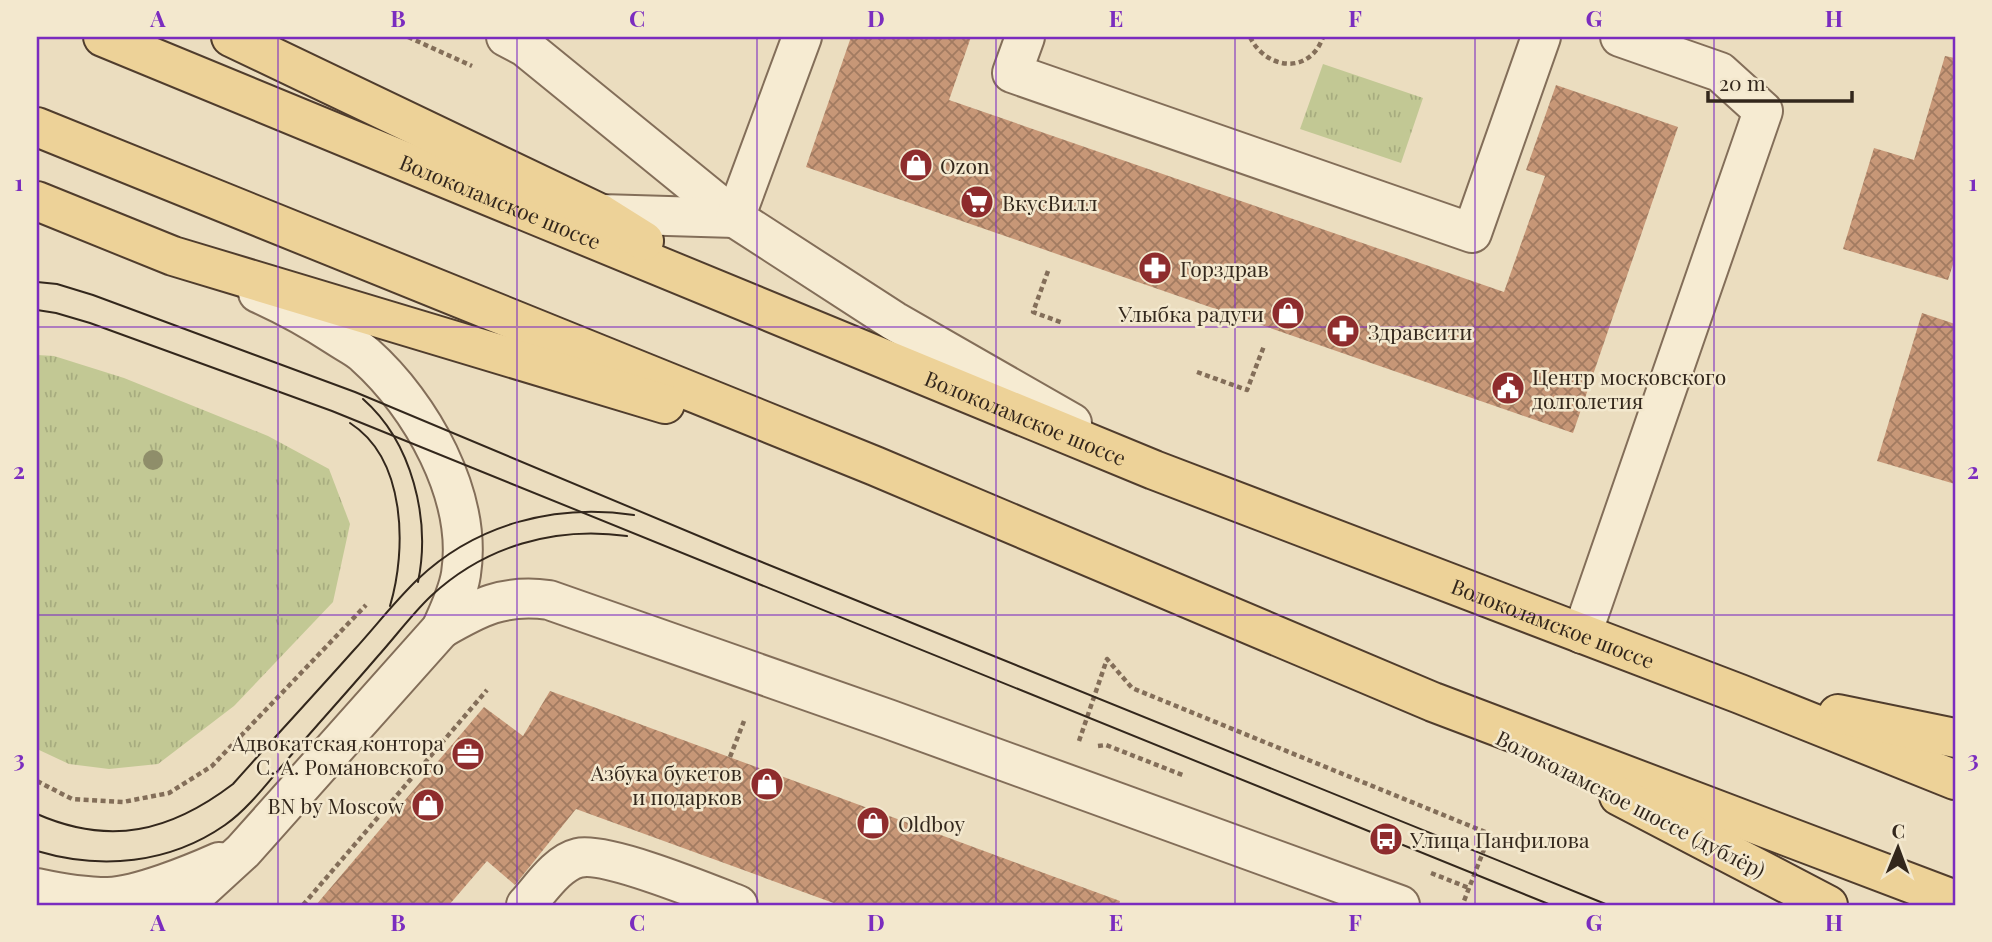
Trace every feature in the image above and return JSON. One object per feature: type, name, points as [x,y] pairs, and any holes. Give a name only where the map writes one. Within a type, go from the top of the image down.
[{"type":"main road","name":"Волоколамское шоссе","points":[[103,37],[1154,470],[1740,694],[1955,780]]},
{"type":"main road","points":[[231,37],[601,214],[748,304]]},
{"type":"main road","points":[[37,127],[875,466],[1433,702],[1955,901]]},
{"type":"main road","points":[[37,201],[173,256],[413,330],[875,466]]},
{"type":"main road","points":[[1740,694],[1955,738]]},
{"type":"main road","name":"Волоколамское шоссе (дублёр)","points":[[1433,702],[1828,905]]},
{"type":"street","points":[[506,37],[525,47],[735,218],[894,321],[1154,470]]},
{"type":"street","points":[[735,218],[802,37]]},
{"type":"street","points":[[1025,37],[1012,74],[1472,233],[1541,37]]},
{"type":"street","points":[[1582,634],[1763,111],[1720,72],[1620,37]]},
{"type":"street","points":[[601,214],[735,218]]},
{"type":"street","points":[[173,256],[294,309],[364,353],[400,392],[420,419],[448,476],[458,514],[462,545],[461,572],[456,594],[441,629],[243,850],[184,905]]},
{"type":"street","points":[[441,629],[480,607],[503,600],[527,597],[549,600],[1400,905]]},
{"type":"street","points":[[37,888],[70,895],[110,897],[193,874],[243,850]]},
{"type":"street","points":[[209,905],[243,850]]},
{"type":"street","points":[[526,905],[559,869],[576,858],[597,857],[738,905]]},
{"type":"path","points":[[408,37],[478,69]]},
{"type":"path","points":[[1250,37],[1260,53],[1275,62],[1292,64],[1307,58],[1319,46],[1322,37]]},
{"type":"path","points":[[1048,271],[1033,312],[1063,323]]},
{"type":"path","points":[[1197,372],[1247,390],[1264,346]]},
{"type":"path","points":[[37,781],[72,799],[123,802],[169,793],[212,766],[366,605]]},
{"type":"path","points":[[1076,748],[1107,659],[1132,688],[1490,834],[1464,901]]},
{"type":"path","points":[[303,905],[487,690]]},
{"type":"path","points":[[730,757],[744,721]]},
{"type":"green space","points":[[1323,64],[1423,98],[1401,163],[1300,129]]},
{"type":"green space","points":[[37,355],[54,356],[124,378],[268,436],[329,469],[350,524],[333,602],[234,706],[158,764],[109,769],[69,764],[37,749]]},
{"type":"building","points":[[851,37],[971,37],[949,100],[1504,292],[1545,176],[1526,170],[1556,85],[1678,127],[1573,433],[806,167]]},
{"type":"building","points":[[1945,56],[1955,58],[1955,258],[1948,280],[1843,249],[1874,148],[1914,160]]},
{"type":"building","points":[[1922,313],[1955,324],[1955,484],[1877,461]]},
{"type":"building","points":[[550,691],[1120,901],[1119,905],[839,905],[576,809],[515,885],[487,861],[449,905],[316,905],[484,707],[523,736]]},
{"type":"tram line","points":[[37,282],[57,284],[93,295],[355,392],[737,552],[1608,905]]},
{"type":"tram line","points":[[37,310],[90,323],[332,411],[1551,905]]},
{"type":"tram line","points":[[363,399],[394,437],[414,483],[422,533],[418,582]]},
{"type":"tram line","points":[[350,423],[368,439],[382,459],[392,482],[400,533],[399,558],[390,606]]},
{"type":"tram line","points":[[37,814],[90,830],[114,831],[139,829],[186,813],[233,784],[401,596],[441,560],[465,544],[491,531],[547,515],[576,512],[634,515]]},
{"type":"tram line","points":[[37,851],[85,860],[134,860],[181,848],[203,838],[225,825],[250,803],[417,610],[452,579],[498,552],[548,537],[574,534],[627,536]]},
{"type":"place","name":"Ozon","points":[[916,165]]},
{"type":"place","name":"ВкусВилл","points":[[977,202]]},
{"type":"place","name":"Горздрав","points":[[1155,268]]},
{"type":"place","name":"Улыбка радуги","points":[[1288,313]]},
{"type":"place","name":"Здравсити","points":[[1343,331]]},
{"type":"place","name":"Центр московского долголетия","points":[[1508,388]]},
{"type":"place","name":"Адвокатская контора С. А. Романовского","points":[[468,754]]},
{"type":"place","name":"Азбука букетов и подарков","points":[[767,784]]},
{"type":"place","name":"BN by Moscow","points":[[428,805]]},
{"type":"place","name":"Oldboy","points":[[873,823]]},
{"type":"place","name":"Улица Панфилова","points":[[1386,839]]}]
